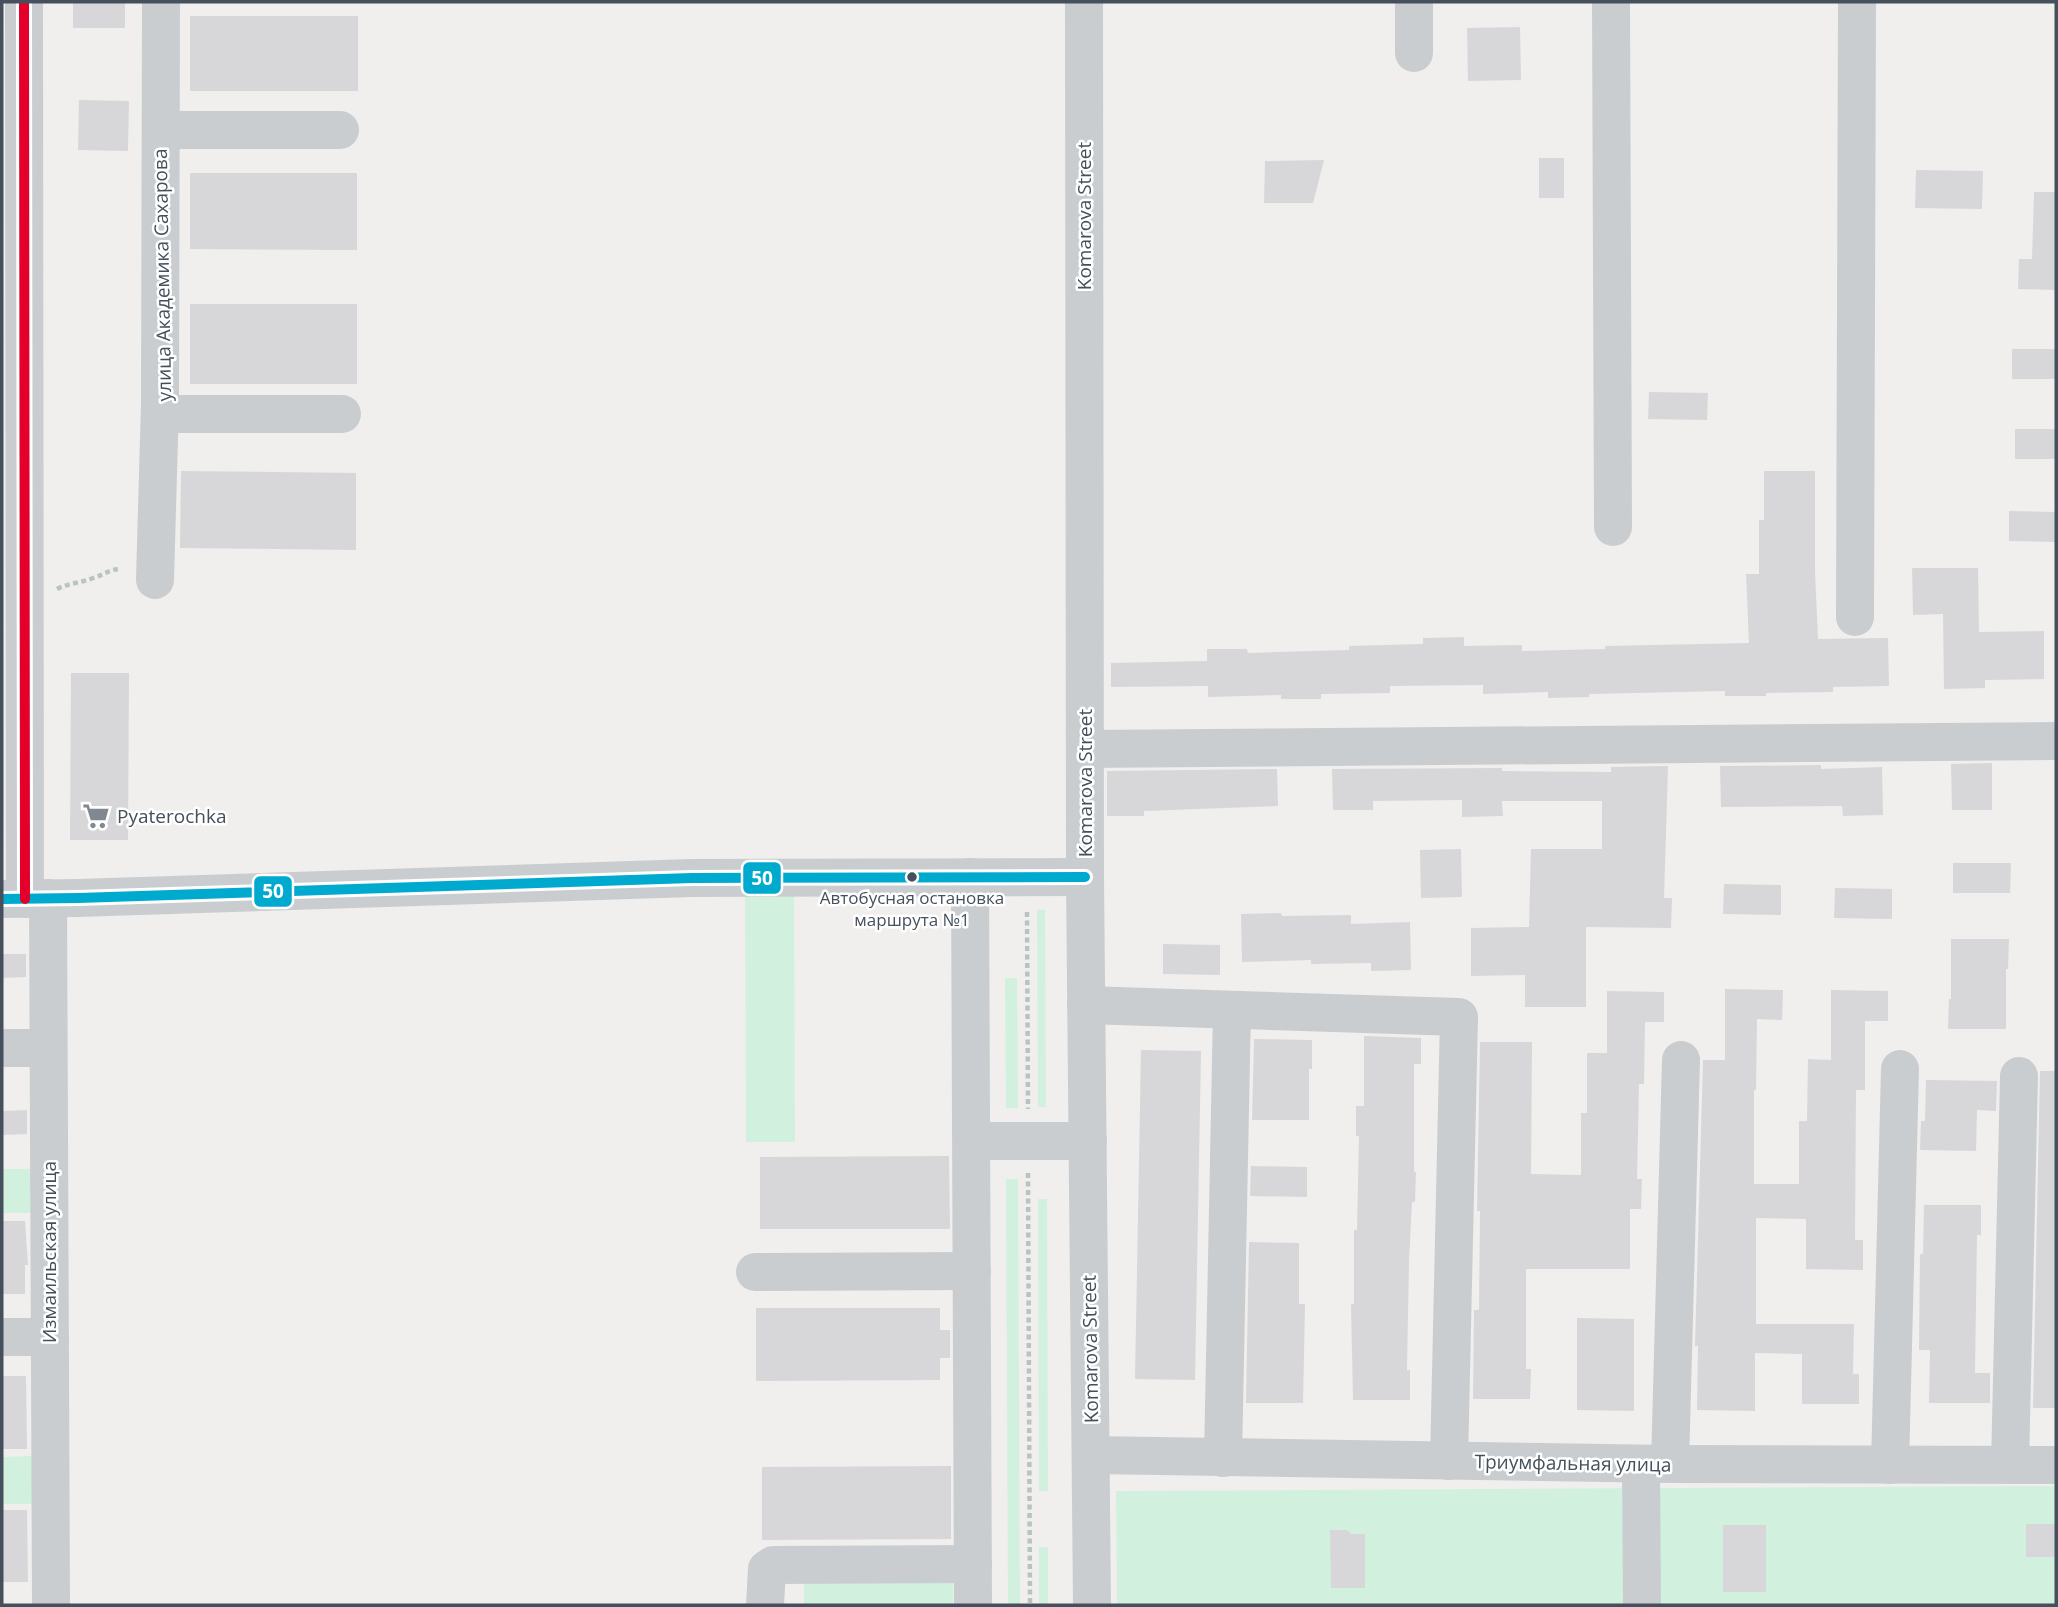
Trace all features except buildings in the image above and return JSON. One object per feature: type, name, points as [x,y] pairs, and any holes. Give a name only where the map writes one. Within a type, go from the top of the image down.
[{"type":"street","name":"Измаильская улица","points":[[24,2],[25,899],[48,1048],[51,1605]]},
{"type":"street","name":"улица Академика Сахарова","points":[[161,2],[160,403],[164,412],[174,414],[342,414]]},
{"type":"street","name":"Komarova Street","points":[[1084,2],[1085,877],[1092,1605]]},
{"type":"street","points":[[1414,2],[1414,53]]},
{"type":"street","points":[[1611,2],[1613,527]]},
{"type":"street","points":[[1855,617],[1857,2]]},
{"type":"street","points":[[161,130],[340,130]]},
{"type":"street","points":[[155,577],[160,403]]},
{"type":"street","points":[[1085,749],[2056,741]]},
{"type":"street","points":[[970,877],[973,1605]]},
{"type":"street","points":[[25,899],[692,878],[1085,877]]},
{"type":"street","points":[[1086,1005],[1459,1017],[1449,1461]]},
{"type":"street","points":[[1223,1458],[1232,1010]]},
{"type":"street","points":[[2,1048],[48,1048]]},
{"type":"street","points":[[1642,1605],[1656,1464],[1681,1060]]},
{"type":"street","points":[[1891,1465],[1900,1069]]},
{"type":"street","points":[[2010,1465],[2019,1076]]},
{"type":"street","points":[[972,1141],[1088,1140]]},
{"type":"street","points":[[755,1272],[972,1270]]},
{"type":"street","points":[[2,1337],[50,1337]]},
{"type":"street","name":"Триумфальная улица","points":[[1090,1455],[1656,1464],[2056,1465]]},
{"type":"street","points":[[765,1605],[765,1577],[767,1569],[773,1565],[973,1564]]},
{"type":"path","points":[[24,610],[71,582],[94,578],[107,570],[129,569],[136,576],[155,577]]},
{"type":"path","points":[[1027,907],[1028,1112]]},
{"type":"path","points":[[1028,1168],[1030,1605]]},
{"type":"green space","points":[[745,894],[794,894],[795,1142],[746,1142]]},
{"type":"green space","points":[[1037,910],[1045,910],[1046,1107],[1038,1107]]},
{"type":"green space","points":[[1005,978],[1017,978],[1018,1108],[1006,1108]]},
{"type":"green space","points":[[2,1169],[32,1169],[32,1213],[2,1213]]},
{"type":"green space","points":[[1006,1179],[1018,1179],[1020,1605],[1008,1605]]},
{"type":"green space","points":[[1038,1199],[1047,1199],[1048,1491],[1039,1491]]},
{"type":"green space","points":[[34,1456],[34,1504],[2,1504],[2,1457]]},
{"type":"green space","points":[[2056,1486],[2056,1605],[1117,1605],[1116,1491]]},
{"type":"green space","points":[[1039,1547],[1048,1547],[1048,1605],[1039,1605]]},
{"type":"green space","points":[[953,1570],[953,1605],[804,1605],[804,1571]]},
{"type":"transit line","points":[[24,2],[25,899]]},
{"type":"transit line","name":"50","points":[[2,899],[692,878],[1085,877]]},
{"type":"place","name":"Pyaterochka","points":[[96,816]]},
{"type":"place","name":"Автобусная остановка маршрута №1","points":[[912,877]]}]
